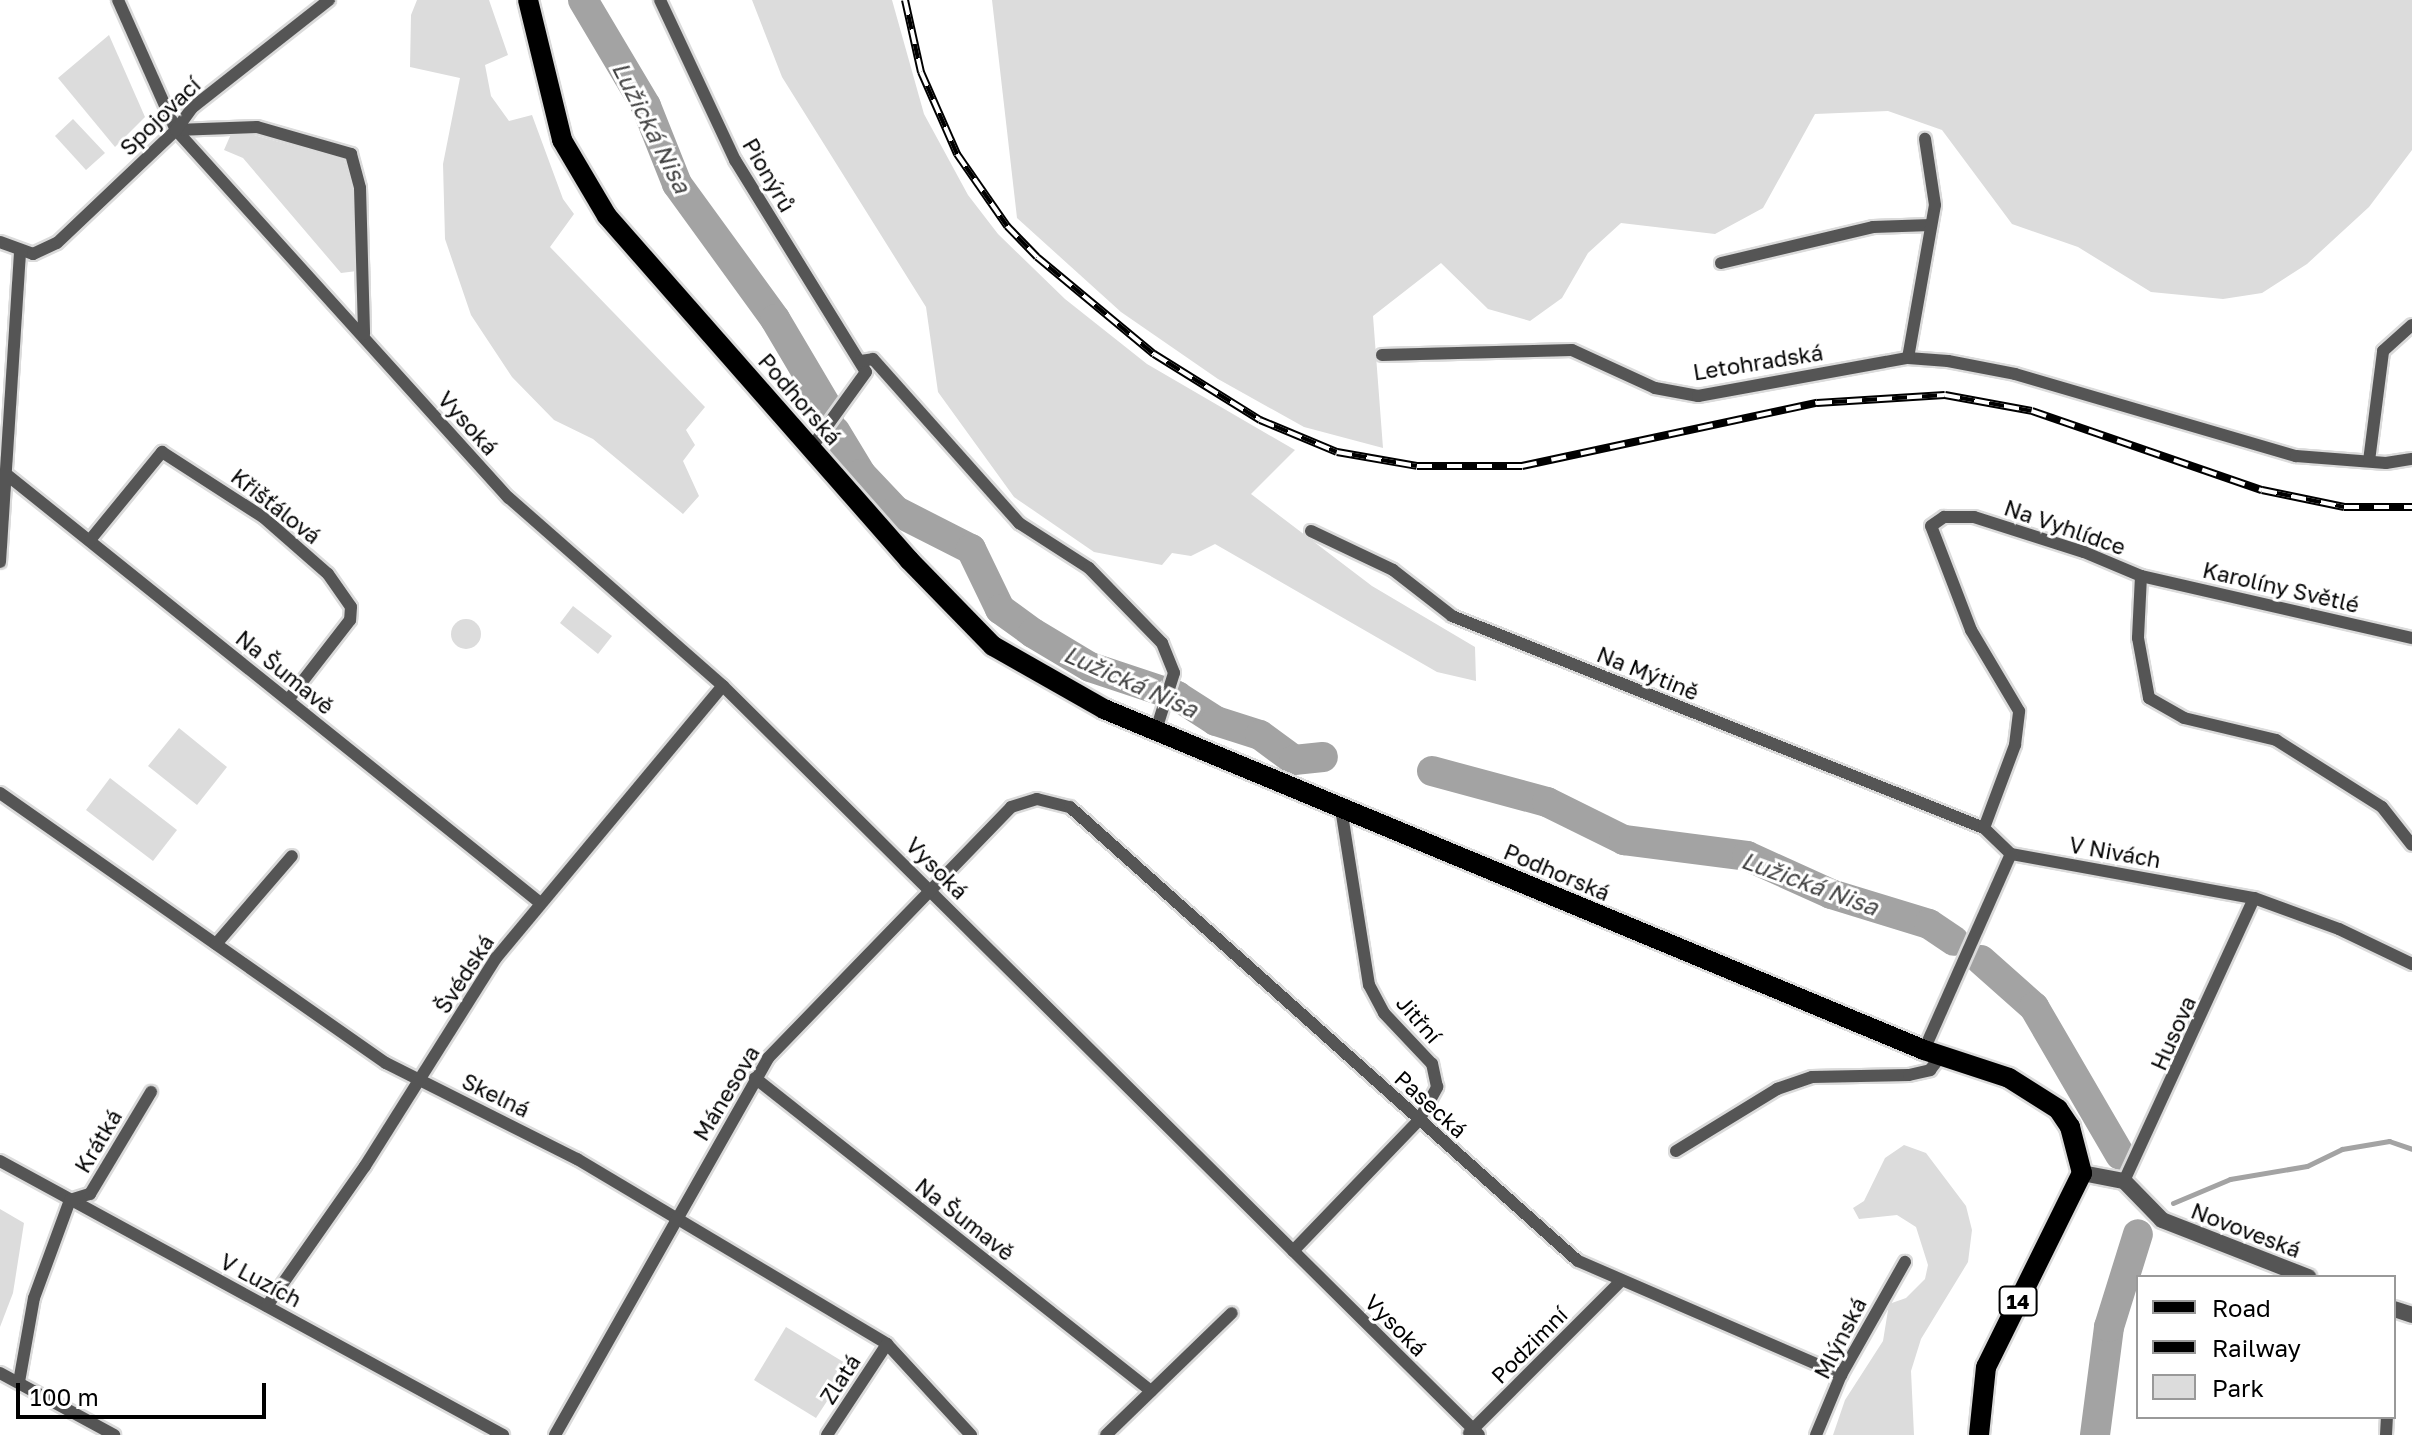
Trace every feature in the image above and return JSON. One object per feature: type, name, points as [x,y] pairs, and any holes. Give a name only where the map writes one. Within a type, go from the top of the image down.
[{"type":"main road","name":"Podhorská","points":[[528,0],[562,140],[576,170],[607,216],[811,448],[993,646],[1034,674],[1160,720],[1341,808],[1933,1053],[2009,1078],[2058,1109],[2070,1127],[2082,1173]]},
{"type":"main road","name":"14","points":[[1979,1435],[1986,1367],[2082,1173]]},
{"type":"street","name":"Vysoká","points":[[118,0],[176,130],[364,334],[509,498],[723,686],[1473,1433]]},
{"type":"street","name":"Spojovací","points":[[20,254],[57,243],[176,130],[193,107],[329,0]]},
{"type":"street","name":"Pionýrů","points":[[660,0],[735,160],[861,361],[873,359],[919,404],[1019,523],[1089,568],[1162,643],[1172,663],[1172,685],[1160,720]]},
{"type":"street","points":[[176,130],[257,127],[351,154],[360,188],[364,334]]},
{"type":"street","points":[[1908,358],[1935,205],[1925,139]]},
{"type":"street","points":[[1721,263],[1873,227],[1931,225]]},
{"type":"street","points":[[0,242],[20,254],[0,562]]},
{"type":"street","points":[[2369,461],[2383,351],[2412,325]]},
{"type":"street","name":"Letohradská","points":[[1382,355],[1572,350],[1655,388],[1698,396],[1908,358],[2015,374],[2296,456],[2369,461],[2412,459]]},
{"type":"street","points":[[811,448],[862,383],[866,372],[861,361]]},
{"type":"street","name":"Křišťálová","points":[[90,540],[162,452],[263,517],[328,574],[351,607],[350,620],[288,700]]},
{"type":"street","name":"Na Šumavě","points":[[6,474],[539,902]]},
{"type":"street","name":"Na Vyhlídce","points":[[1984,828],[2015,745],[2019,711],[1971,630],[1931,526],[1944,517],[1974,517],[2084,552],[2141,576],[2138,638],[2149,698],[2184,718],[2276,740],[2382,807],[2412,845]]},
{"type":"street","name":"Na Mýtině","points":[[1311,531],[1393,570],[1452,616],[1984,828],[2011,854]]},
{"type":"street","name":"Karolíny Světlé","points":[[2141,576],[2412,638]]},
{"type":"street","name":"Švédská","points":[[267,1306],[419,1082],[496,958],[539,902],[723,686]]},
{"type":"street","name":"Skelná","points":[[0,793],[419,1082],[493,1114],[678,1218],[887,1344],[971,1435]]},
{"type":"street","name":"Mánesova","points":[[555,1435],[755,1078],[798,1024],[1011,807],[1037,799]]},
{"type":"street","name":"Pasecká","points":[[1037,799],[1055,801],[1079,815],[1578,1261],[1619,1283],[1841,1375]]},
{"type":"street","name":"Jitřní","points":[[1293,1251],[1419,1120],[1437,1087],[1432,1064],[1384,1013],[1369,985],[1341,808]]},
{"type":"street","points":[[1676,1151],[1777,1089],[1812,1077],[1909,1075],[1930,1070],[1933,1053],[2011,854]]},
{"type":"street","name":"V Nivách","points":[[2011,854],[2254,898],[2339,929],[2412,964]]},
{"type":"street","points":[[216,944],[292,856]]},
{"type":"street","name":"Husova","points":[[2124,1181],[2254,898]]},
{"type":"street","name":"Na Šumavě","points":[[755,1078],[1151,1391]]},
{"type":"street","name":"Krátká","points":[[19,1382],[34,1298],[70,1200],[90,1194],[151,1092]]},
{"type":"street","name":"V Luzích","points":[[0,1161],[503,1435]]},
{"type":"street","points":[[2082,1173],[2124,1181]]},
{"type":"street","name":"Novoveská","points":[[2124,1181],[2169,1223],[2303,1275]]},
{"type":"street","name":"Mlýnská","points":[[1816,1435],[1841,1375],[1905,1262]]},
{"type":"street","name":"Podzimní","points":[[1473,1433],[1619,1283]]},
{"type":"street","points":[[1106,1435],[1232,1313]]},
{"type":"street","name":"Zlatá","points":[[827,1435],[887,1344]]},
{"type":"street","points":[[0,1373],[114,1435]]},
{"type":"green space","points":[[417,0],[489,0],[508,55],[485,65],[491,96],[509,121],[532,115],[563,199],[574,214],[550,247],[705,407],[686,430],[695,445],[683,461],[699,496],[683,514],[593,439],[554,420],[512,377],[471,315],[445,239],[443,164],[460,78],[410,67],[411,15]]},
{"type":"green space","points":[[752,0],[892,0],[924,114],[968,195],[998,234],[1065,299],[1147,364],[1295,450],[1251,494],[1372,586],[1475,647],[1476,681],[1437,672],[1215,544],[1191,556],[1172,553],[1162,565],[1094,552],[1014,497],[938,392],[926,307],[782,77]]},
{"type":"green space","points":[[992,0],[2412,0],[2412,150],[2369,207],[2307,264],[2262,293],[2223,299],[2151,292],[2078,247],[2012,224],[1942,130],[1888,111],[1815,114],[1763,208],[1715,234],[1621,223],[1588,253],[1562,298],[1530,321],[1488,309],[1441,263],[1373,316],[1383,448],[1304,427],[1218,379],[1121,312],[1017,218]]},
{"type":"green space","points":[[109,35],[145,117],[115,147],[58,78]]},
{"type":"green space","points":[[73,119],[105,153],[86,170],[55,136]]},
{"type":"green space","points":[[231,134],[254,135],[344,160],[352,187],[357,271],[341,273],[243,158],[224,150]]},
{"type":"green space","points":[[573,606],[612,636],[598,654],[560,623]]},
{"type":"green space","points":[[466,619],[476,624],[481,634],[476,644],[466,649],[456,644],[451,634],[456,624]]},
{"type":"green space","points":[[179,728],[227,767],[197,805],[148,766]]},
{"type":"green space","points":[[110,778],[177,830],[153,861],[86,810]]},
{"type":"green space","points":[[1904,1145],[1926,1153],[1966,1206],[1972,1230],[1968,1262],[1921,1339],[1911,1371],[1914,1435],[1833,1435],[1845,1400],[1883,1341],[1889,1304],[1906,1298],[1925,1279],[1928,1265],[1916,1227],[1897,1215],[1859,1219],[1853,1208],[1864,1201],[1885,1158]]},
{"type":"green space","points":[[0,1209],[24,1223],[13,1293],[0,1327]]},
{"type":"green space","points":[[786,1327],[850,1366],[816,1418],[754,1380]]},
{"type":"waterway","name":"Lužická Nisa","points":[[583,0],[646,106],[677,184],[775,319],[830,412]]},
{"type":"waterway","name":"Lužická Nisa","points":[[835,431],[861,474],[896,511],[971,549],[1000,609],[1033,633],[1090,667],[1177,696],[1216,721],[1260,735],[1294,760],[1323,757]]},
{"type":"waterway","name":"Lužická Nisa","points":[[1432,771],[1547,802],[1624,840],[1747,856],[1831,894],[1929,924],[1954,941]]},
{"type":"waterway","name":"Lužická Nisa","points":[[1981,960],[2034,1007],[2120,1155]]},
{"type":"waterway","points":[[2173,1203],[2230,1179],[2307,1166],[2342,1149],[2389,1141],[2412,1149]]},
{"type":"waterway","name":"Lužická Nisa","points":[[2095,1435],[2109,1327],[2138,1234]]},
{"type":"railway","points":[[905,0],[921,72],[957,154],[1007,226],[1037,257],[1154,354],[1260,420],[1337,452],[1417,466],[1522,466],[1817,403],[1945,395],[2032,411],[2262,490],[2344,507],[2412,507]]}]
